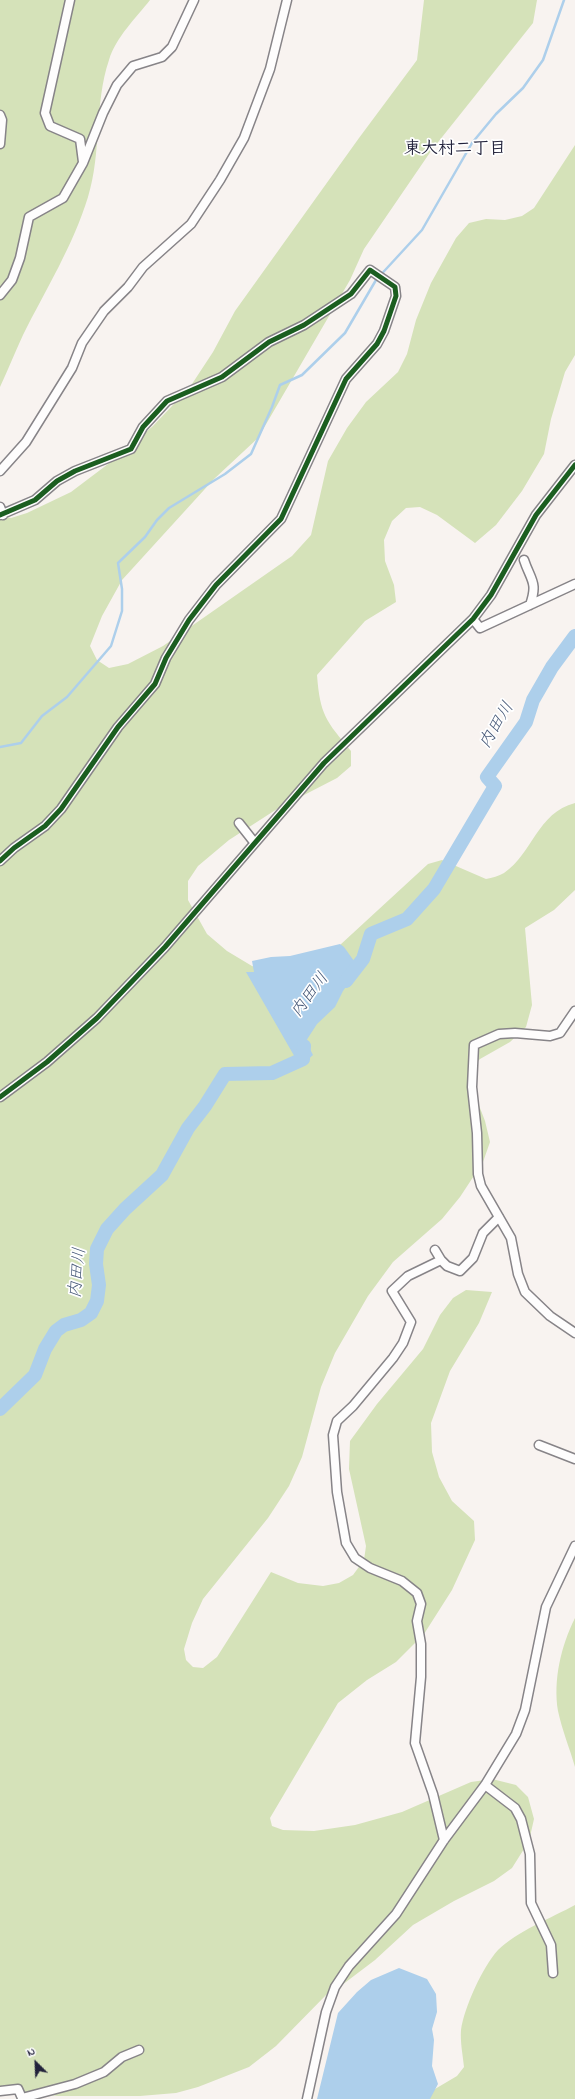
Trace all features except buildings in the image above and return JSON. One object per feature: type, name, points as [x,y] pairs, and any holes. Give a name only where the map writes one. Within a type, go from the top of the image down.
[{"type":"street","points":[[70,0],[45,113],[50,126],[80,139],[83,162]]},
{"type":"street","points":[[0,295],[12,280],[15,273],[20,258],[29,217],[63,198],[83,162],[103,112],[117,85],[133,66],[162,57],[172,47],[194,0]]},
{"type":"street","points":[[0,471],[26,442],[72,368],[82,343],[104,311],[128,287],[143,267],[191,224],[220,180],[244,138],[270,69],[287,0]]},
{"type":"street","points":[[0,115],[2,120],[0,144]]},
{"type":"street","points":[[0,861],[14,848],[45,826],[61,809],[118,727],[155,684],[166,658],[189,620],[216,585],[281,519],[346,379],[377,344],[384,331],[396,296],[395,287],[370,270],[351,294],[304,325],[269,342],[222,377],[167,401],[143,427],[131,449],[75,471],[57,481],[35,500],[1,512]]},
{"type":"street","points":[[0,1097],[46,1062],[97,1018],[165,947],[254,842],[324,763],[473,619],[491,595],[536,515],[575,465]]},
{"type":"street","points":[[524,560],[534,584],[534,591],[530,605]]},
{"type":"street","points":[[473,619],[480,628],[575,584]]},
{"type":"street","points":[[239,823],[254,842]]},
{"type":"street","points":[[575,1011],[560,1033],[550,1036],[514,1033],[499,1034],[474,1045],[472,1087],[477,1133],[478,1174],[481,1186],[512,1238],[518,1274],[525,1292],[550,1316],[575,1333]]},
{"type":"street","points":[[435,1250],[447,1266],[460,1271],[473,1258],[483,1233],[499,1217]]},
{"type":"street","points":[[441,1260],[408,1276],[392,1291],[411,1322],[403,1343],[374,1382],[337,1421],[333,1435],[337,1492],[346,1542],[356,1558],[370,1568],[402,1582],[417,1594],[420,1604],[417,1621],[421,1644],[421,1678],[415,1743],[433,1794],[444,1840]]},
{"type":"street","points":[[538,1445],[575,1459]]},
{"type":"street","points":[[307,2099],[326,2012],[335,1987],[349,1966],[396,1914],[516,1734],[525,1710],[546,1607],[575,1546]]},
{"type":"street","points":[[484,1784],[515,1808],[521,1820],[530,1854],[531,1903],[551,1945],[553,1973]]},
{"type":"street","points":[[0,2091],[18,2089],[22,2098],[75,2084],[104,2072],[122,2057],[139,2050]]},
{"type":"green space","points":[[0,0],[150,0],[121,36],[112,52],[104,77],[101,94],[97,145],[92,180],[82,215],[67,250],[23,335],[0,387]]},
{"type":"green space","points":[[424,0],[537,0],[533,23],[431,151],[364,249],[350,280],[258,438],[214,479],[122,580],[102,616],[90,646],[97,660],[109,668],[128,664],[163,646],[292,556],[311,535],[328,461],[347,428],[366,402],[398,372],[407,354],[416,320],[431,283],[456,238],[469,223],[486,219],[505,220],[522,216],[534,208],[575,145],[575,355],[565,372],[551,419],[544,454],[522,491],[496,525],[475,543],[437,515],[420,507],[406,508],[392,521],[384,540],[385,561],[394,585],[396,602],[365,621],[317,675],[322,709],[330,724],[351,751],[351,766],[337,778],[277,809],[229,840],[198,866],[188,881],[188,900],[207,934],[227,951],[252,966],[272,972],[340,945],[428,864],[442,860],[486,879],[504,873],[514,865],[543,824],[552,815],[562,808],[575,803],[575,890],[554,910],[525,928],[532,1005],[526,1027],[510,1042],[480,1059],[471,1068],[475,1095],[485,1121],[490,1142],[483,1162],[460,1197],[442,1219],[393,1262],[368,1296],[335,1353],[321,1387],[302,1457],[289,1486],[268,1518],[203,1599],[192,1623],[184,1649],[186,1660],[193,1667],[203,1668],[217,1657],[271,1572],[298,1583],[323,1586],[339,1583],[353,1575],[364,1560],[366,1546],[349,1469],[350,1441],[377,1404],[423,1349],[440,1315],[453,1298],[466,1290],[492,1292],[479,1323],[450,1371],[431,1423],[432,1452],[439,1477],[452,1501],[474,1521],[475,1540],[452,1590],[424,1634],[396,1662],[367,1680],[338,1703],[270,1818],[272,1826],[283,1830],[314,1831],[355,1825],[402,1812],[471,1782],[492,1779],[516,1785],[528,1797],[534,1819],[529,1841],[512,1868],[494,1881],[454,1901],[413,1925],[375,1960],[342,1985],[330,1991],[276,2046],[249,2067],[198,2087],[176,2093],[140,2096],[58,2096],[19,2092],[0,2094],[0,516],[11,518],[27,513],[71,492],[116,458],[153,426],[190,387],[213,352],[235,311],[417,60]]},
{"type":"green space","points":[[575,1618],[575,1767],[558,1711],[557,1675],[562,1652]]},
{"type":"green space","points":[[575,1905],[575,2099],[418,2099],[457,2076],[464,2067],[461,2039],[463,2021],[470,1999],[480,1977],[492,1957],[506,1943],[515,1937]]},
{"type":"water","points":[[340,944],[344,947],[359,968],[343,991],[335,1007],[317,1024],[306,1041],[313,1055],[300,1066],[246,972],[254,972],[252,961],[271,957],[290,956]]},
{"type":"water","points":[[399,1968],[427,1979],[436,1994],[437,2012],[432,2029],[434,2040],[432,2066],[438,2084],[430,2099],[317,2099],[338,2013],[357,1992],[371,1980]]},
{"type":"waterway","points":[[0,747],[21,743],[42,716],[67,697],[111,646],[122,611],[122,589],[118,563],[145,537],[157,520],[169,508],[225,474],[251,454],[280,385],[302,375],[345,333],[376,280],[422,230],[472,143],[496,114],[523,88],[543,60],[564,0]]},
{"type":"waterway","name":"内田川","points":[[346,981],[363,959],[371,934],[407,919],[434,889],[495,786],[487,777],[526,722],[533,700],[552,667],[575,636]]},
{"type":"waterway","name":"内田川","points":[[0,1409],[35,1375],[45,1349],[56,1331],[64,1325],[81,1320],[91,1313],[97,1301],[99,1285],[96,1264],[97,1249],[107,1229],[125,1209],[162,1175],[188,1128],[205,1106],[225,1074],[272,1073],[303,1059],[304,1046]]},
{"type":"cycle path","points":[[0,515],[35,500],[57,481],[75,471],[131,449],[143,427],[167,401],[222,377],[269,342],[304,325],[351,294],[370,270],[395,287],[396,296],[384,331],[377,344],[346,379],[281,519],[216,585],[189,620],[166,658],[155,684],[118,727],[61,809],[45,826],[14,848],[0,861]]},
{"type":"cycle path","points":[[0,1097],[47,1062],[97,1018],[165,947],[324,763],[473,619],[491,595],[536,515],[575,465]]},
{"type":"district","name":"東大村二丁目","points":[[455,150]]}]
